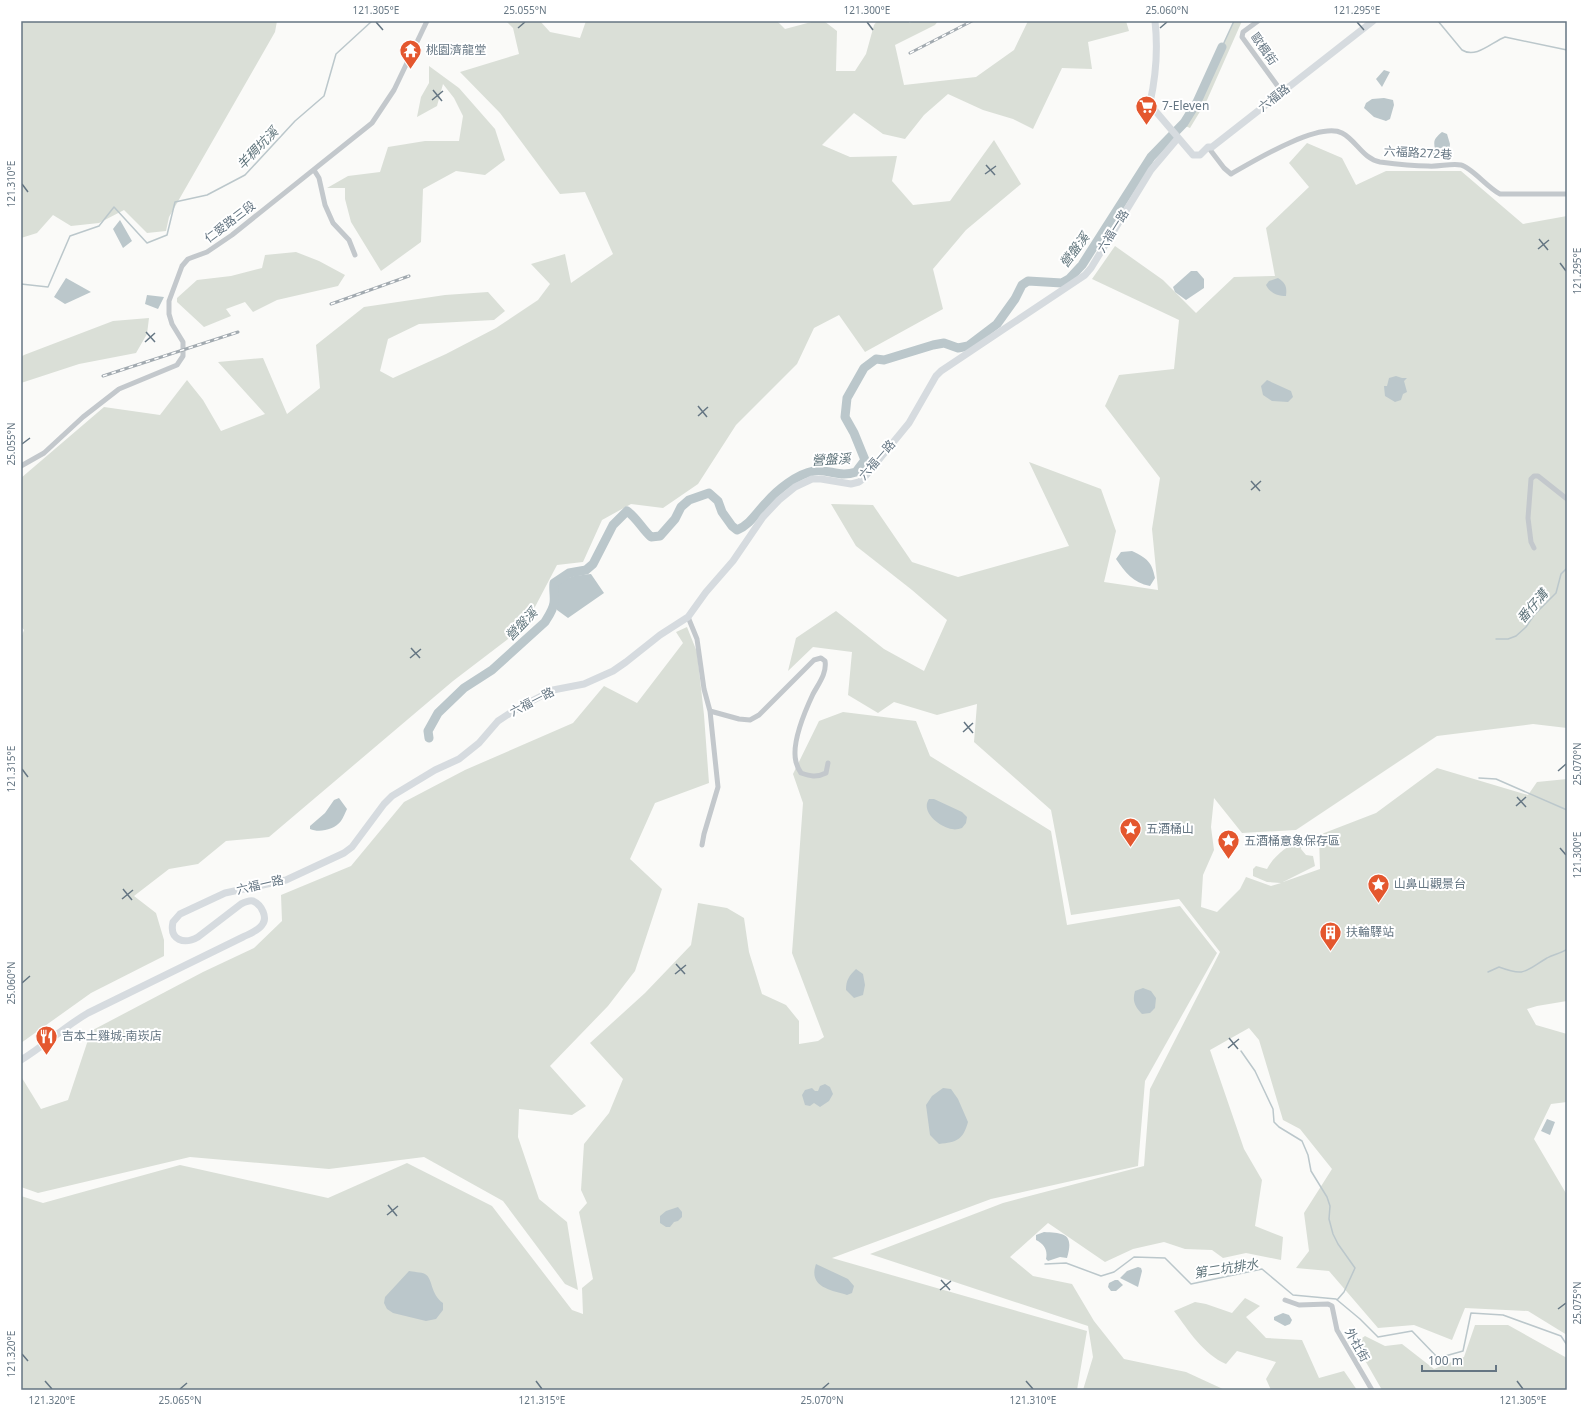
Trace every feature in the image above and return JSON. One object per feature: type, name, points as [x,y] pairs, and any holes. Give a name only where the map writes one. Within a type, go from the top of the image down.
[{"type":"street","name":"仁愛路三段","points":[[21,466],[44,453],[83,417],[119,389],[177,365],[183,356],[183,342],[172,324],[169,314],[169,301],[182,266],[188,259],[207,252],[218,245],[372,123],[394,90],[427,21]]},
{"type":"street","name":"六福路","points":[[1155,21],[1157,42],[1155,70],[1150,103],[1152,108],[1193,155],[1200,155],[1208,146],[1212,147],[1373,21]]},
{"type":"street","name":"歐楓街","points":[[1258,21],[1243,32],[1242,37],[1282,92]]},
{"type":"street","name":"六福路272巷","points":[[1208,146],[1224,168],[1231,174],[1287,143],[1329,130],[1341,132],[1370,158],[1378,161],[1428,166],[1462,165],[1493,191],[1500,194],[1567,194]]},
{"type":"street","name":"六福一路","points":[[21,1060],[48,1043],[70,1024],[258,929],[263,925],[265,919],[264,913],[258,905],[247,901],[198,937],[184,942],[178,939],[172,931],[173,922],[180,914],[226,893],[286,880],[344,853],[352,847],[384,804],[392,796],[435,770],[459,759],[479,743],[498,721],[518,708],[553,690],[584,684],[612,671],[660,635],[688,618],[706,592],[733,561],[762,517],[779,500],[796,488],[812,479],[851,484],[859,482],[863,479],[909,423],[936,376],[941,371],[1085,275],[1151,170],[1178,138]]},
{"type":"street","points":[[314,170],[319,178],[325,205],[333,223],[349,240],[355,255]]},
{"type":"street","points":[[1534,548],[1531,542],[1528,518],[1531,479],[1534,476],[1538,476],[1567,499]]},
{"type":"street","points":[[688,618],[697,639],[704,689],[710,711],[718,787],[702,845]]},
{"type":"street","points":[[710,711],[739,719],[750,720],[759,715],[814,660],[821,658],[826,661],[827,669],[812,696],[801,724],[796,744],[796,761],[801,773],[811,777],[820,776],[826,773],[828,763]]},
{"type":"street","name":"外社街","points":[[1285,1300],[1299,1305],[1328,1304],[1332,1306],[1337,1330],[1372,1390]]},
{"type":"shaded area","points":[[21,21],[277,21],[275,32],[169,217],[166,231],[147,233],[124,210],[99,223],[71,226],[53,215],[37,233],[21,238]]},
{"type":"shaded area","points":[[506,21],[540,21],[550,32],[580,38],[586,21],[777,21],[785,29],[815,21],[824,21],[837,31],[836,71],[855,71],[866,54],[874,25],[877,21],[909,21],[909,23],[914,21],[938,21],[935,25],[895,45],[904,85],[976,77],[1014,50],[1028,21],[1126,21],[1129,31],[1088,42],[1092,69],[1062,68],[1033,129],[1013,119],[983,110],[948,94],[924,115],[905,139],[883,134],[854,113],[822,145],[850,157],[897,156],[892,181],[913,205],[950,201],[994,140],[1021,184],[966,230],[933,269],[943,309],[865,352],[839,315],[814,328],[797,364],[736,425],[698,484],[663,508],[631,504],[602,520],[583,562],[557,565],[525,626],[453,681],[269,837],[226,841],[198,864],[169,869],[134,896],[156,913],[164,940],[164,956],[91,993],[21,1043],[21,638],[24,630],[21,626],[21,478],[104,407],[160,415],[187,380],[203,400],[221,431],[265,414],[218,362],[263,358],[287,414],[320,388],[316,345],[364,307],[445,295],[488,292],[505,311],[494,320],[419,324],[388,339],[380,371],[393,378],[446,354],[496,328],[538,300],[550,284],[531,264],[565,254],[571,283],[613,254],[585,192],[560,194],[500,113],[460,72],[519,54],[513,28]]},
{"type":"shaded area","points":[[1234,21],[1242,21],[1207,100],[1190,128],[1183,125],[1197,102]]},
{"type":"shaded area","points":[[429,66],[459,88],[495,129],[505,160],[485,175],[456,171],[423,189],[421,242],[381,271],[351,222],[345,199],[345,188],[327,188],[348,176],[380,172],[388,147],[425,141],[459,141],[463,116],[454,98],[443,84],[437,106],[417,117],[421,97],[429,83]]},
{"type":"shaded area","points":[[1384,70],[1390,72],[1382,87],[1376,79]]},
{"type":"shaded area","points":[[1384,98],[1393,100],[1394,105],[1390,119],[1386,121],[1374,117],[1364,108],[1366,103],[1372,99]]},
{"type":"shaded area","points":[[1442,132],[1447,134],[1450,144],[1449,152],[1441,158],[1435,158],[1433,154],[1435,149],[1434,141]]},
{"type":"shaded area","points":[[1307,143],[1342,158],[1356,185],[1386,171],[1461,171],[1523,224],[1567,216],[1567,728],[1533,724],[1437,736],[1296,830],[1242,833],[1214,798],[1211,827],[1214,850],[1203,875],[1201,907],[1217,912],[1240,889],[1246,877],[1271,886],[1281,883],[1267,882],[1253,876],[1253,869],[1256,866],[1267,869],[1281,852],[1291,845],[1301,841],[1301,849],[1306,855],[1313,856],[1315,866],[1283,882],[1320,869],[1319,835],[1376,813],[1437,768],[1528,795],[1537,782],[1567,779],[1567,1001],[1527,1009],[1536,1025],[1567,1034],[1567,1102],[1551,1104],[1534,1139],[1567,1195],[1567,1335],[1528,1311],[1465,1308],[1452,1340],[1414,1325],[1378,1328],[1329,1271],[1296,1268],[1309,1251],[1304,1213],[1332,1169],[1300,1129],[1283,1120],[1259,1040],[1249,1028],[1210,1050],[1244,1149],[1262,1180],[1255,1226],[1283,1237],[1281,1260],[1246,1253],[1223,1258],[1212,1250],[1185,1249],[1164,1242],[1133,1249],[1105,1262],[1048,1223],[1010,1257],[1033,1276],[1072,1284],[1094,1321],[1124,1359],[1186,1372],[1225,1390],[1083,1390],[1093,1357],[1088,1326],[870,1254],[1003,1203],[1144,1166],[1150,1089],[1220,952],[1179,899],[1071,915],[1051,810],[974,742],[977,704],[937,715],[894,702],[878,713],[848,695],[852,652],[813,647],[788,671],[796,638],[836,611],[884,649],[924,671],[947,620],[856,546],[831,504],[873,505],[912,562],[958,577],[1069,546],[1029,462],[1101,489],[1116,531],[1104,582],[1158,590],[1152,529],[1160,478],[1105,406],[1119,375],[1174,369],[1179,320],[1092,279],[1115,246],[1163,280],[1196,313],[1234,277],[1275,276],[1266,228],[1309,187],[1289,163]]},
{"type":"shaded area","points":[[120,220],[132,241],[123,248],[113,229]]},
{"type":"shaded area","points":[[296,252],[319,261],[345,275],[338,286],[277,300],[253,312],[245,302],[226,309],[231,316],[204,327],[177,302],[177,298],[197,280],[231,276],[262,268],[265,255]]},
{"type":"shaded area","points":[[1191,271],[1197,271],[1204,279],[1204,288],[1186,300],[1175,292],[1173,287]]},
{"type":"shaded area","points":[[66,278],[91,292],[65,304],[54,297]]},
{"type":"shaded area","points":[[1278,278],[1285,286],[1286,296],[1274,294],[1266,285],[1269,281]]},
{"type":"shaded area","points":[[147,295],[164,297],[158,309],[145,304]]},
{"type":"shaded area","points":[[149,318],[147,334],[136,353],[79,364],[21,383],[21,357],[24,355],[113,321]]},
{"type":"shaded area","points":[[1396,376],[1407,378],[1404,381],[1407,392],[1403,394],[1401,400],[1395,402],[1385,396],[1384,386],[1387,386],[1389,378]]},
{"type":"shaded area","points":[[1267,380],[1291,391],[1293,397],[1288,402],[1272,401],[1263,395],[1261,386]]},
{"type":"shaded area","points":[[1132,551],[1145,558],[1150,564],[1155,578],[1150,586],[1134,580],[1116,559],[1121,552]]},
{"type":"shaded area","points":[[591,574],[604,593],[568,618],[557,610],[556,587],[568,578]]},
{"type":"shaded area","points":[[687,627],[697,652],[704,715],[709,783],[655,803],[630,859],[662,889],[635,971],[608,1006],[550,1066],[586,1106],[572,1115],[519,1109],[518,1137],[539,1199],[567,1222],[578,1290],[565,1284],[503,1201],[424,1157],[329,1169],[190,1157],[38,1193],[21,1187],[22,1078],[41,1109],[68,1100],[91,1031],[203,972],[254,948],[282,921],[281,895],[351,866],[404,802],[465,770],[573,723],[604,686],[637,703],[683,643],[676,632]]},
{"type":"shaded area","points":[[843,712],[916,721],[930,756],[1051,831],[1067,925],[1180,906],[1217,953],[1145,1081],[1138,1166],[991,1199],[832,1258],[1087,1331],[1077,1390],[21,1390],[21,1196],[43,1203],[180,1165],[328,1198],[407,1163],[492,1206],[572,1310],[583,1314],[582,1288],[593,1279],[579,1212],[587,1203],[581,1190],[584,1144],[609,1113],[623,1079],[590,1043],[645,993],[691,945],[698,903],[727,908],[744,918],[749,952],[762,994],[786,1005],[799,1021],[799,1044],[818,1041],[824,1037],[792,953],[803,803],[793,774],[819,721]]},
{"type":"shaded area","points":[[339,798],[347,809],[341,821],[330,829],[318,831],[310,829],[310,826],[325,813],[334,800]]},
{"type":"shaded area","points":[[929,799],[934,799],[962,812],[967,817],[966,823],[962,828],[954,829],[947,828],[937,822],[929,814],[927,809]]},
{"type":"shaded area","points":[[856,969],[863,974],[865,985],[863,995],[854,998],[846,990],[846,987],[848,978]]},
{"type":"shaded area","points":[[1143,988],[1151,991],[1156,998],[1155,1008],[1150,1013],[1142,1014],[1136,1006],[1134,998],[1135,991]]},
{"type":"shaded area","points":[[825,1084],[830,1087],[833,1094],[829,1101],[820,1107],[814,1103],[810,1106],[805,1105],[802,1095],[805,1090],[812,1088],[815,1091],[818,1091],[820,1086]]},
{"type":"shaded area","points":[[943,1088],[951,1089],[958,1099],[968,1122],[964,1133],[958,1139],[939,1144],[930,1135],[926,1105],[932,1096]]},
{"type":"shaded area","points":[[1547,1119],[1555,1122],[1550,1135],[1541,1131]]},
{"type":"shaded area","points":[[678,1207],[682,1212],[682,1217],[678,1221],[674,1222],[670,1227],[666,1227],[660,1223],[660,1216],[666,1211]]},
{"type":"shaded area","points":[[1044,1232],[1057,1233],[1066,1236],[1069,1244],[1067,1258],[1060,1257],[1048,1261],[1046,1259],[1045,1248],[1036,1240],[1036,1235]]},
{"type":"shaded area","points":[[816,1264],[848,1279],[854,1286],[852,1293],[847,1295],[828,1289],[818,1283],[814,1272]]},
{"type":"shaded area","points":[[1138,1267],[1141,1268],[1142,1271],[1138,1287],[1120,1278],[1127,1271]]},
{"type":"shaded area","points":[[409,1271],[423,1273],[428,1276],[436,1295],[443,1303],[443,1310],[436,1319],[426,1321],[393,1313],[387,1309],[384,1303],[385,1297]]},
{"type":"shaded area","points":[[1118,1280],[1123,1285],[1116,1291],[1111,1291],[1108,1287],[1109,1283]]},
{"type":"shaded area","points":[[1245,1298],[1260,1306],[1246,1317],[1266,1338],[1302,1340],[1319,1378],[1344,1371],[1357,1390],[1271,1390],[1266,1379],[1276,1362],[1237,1351],[1226,1364],[1218,1360],[1203,1348],[1174,1311],[1195,1302],[1206,1304],[1232,1313]]},
{"type":"shaded area","points":[[1283,1313],[1289,1315],[1292,1320],[1290,1324],[1285,1326],[1274,1320],[1274,1317]]},
{"type":"shaded area","points":[[1475,1325],[1508,1325],[1567,1358],[1567,1390],[1382,1390],[1355,1343],[1365,1336],[1385,1346],[1402,1344],[1434,1369],[1464,1357]]},
{"type":"waterway","name":"羊稠坑溪","points":[[21,284],[48,287],[70,236],[99,226],[114,207],[147,243],[167,235],[175,202],[207,195],[245,175],[295,121],[324,96],[336,54],[372,21]]},
{"type":"waterway","name":"營盤溪","points":[[1222,47],[1234,21]]},
{"type":"waterway","points":[[1438,21],[1462,50],[1467,52],[1484,49],[1505,37],[1567,50]]},
{"type":"waterway","name":"營盤溪","points":[[429,738],[428,731],[438,713],[464,688],[492,670],[545,622],[553,606],[554,583],[569,573],[586,570],[593,564],[613,525],[627,511],[651,537],[660,536],[675,519],[681,507],[689,500],[709,493],[718,501],[722,512],[732,526],[737,530],[750,522],[782,488],[801,475],[814,471],[844,474],[856,472],[865,460],[854,433],[845,417],[847,398],[864,368],[876,359],[884,360],[933,345],[944,343],[958,348],[968,346],[997,324],[1015,299],[1022,285],[1028,281],[1062,283],[1069,279],[1082,265],[1151,157],[1184,123],[1197,102],[1222,47]]},
{"type":"waterway","name":"番仔溝","points":[[1496,639],[1508,639],[1516,636],[1526,627],[1534,615],[1556,593],[1561,574],[1567,568]]},
{"type":"waterway","points":[[1479,778],[1496,779],[1567,810]]},
{"type":"waterway","points":[[1488,972],[1499,967],[1515,972],[1525,971],[1549,957],[1567,949]]},
{"type":"waterway","points":[[1241,1051],[1255,1071],[1273,1109],[1274,1122],[1279,1127],[1302,1141],[1308,1155],[1311,1171],[1327,1197],[1330,1206],[1329,1219],[1333,1234],[1338,1244],[1355,1268],[1344,1292],[1337,1300]]},
{"type":"waterway","name":"第二坑排水","points":[[1045,1264],[1066,1263],[1101,1276],[1114,1272],[1134,1257],[1165,1258],[1191,1284],[1262,1269],[1293,1295],[1336,1299],[1360,1319],[1378,1337],[1412,1331],[1438,1358],[1463,1351],[1471,1313],[1503,1315],[1561,1336],[1567,1345]]},
{"type":"railway","points":[[910,53],[972,21]]},
{"type":"railway","points":[[331,304],[409,276]]},
{"type":"railway","points":[[103,376],[238,332]]},
{"type":"place","name":"桃園濟龍堂","points":[[411,70]]},
{"type":"place","name":"7-Eleven","points":[[1146,126]]},
{"type":"place","name":"五酒桶山","points":[[1131,848]]},
{"type":"place","name":"五酒桶意象保存區","points":[[1228,860]]},
{"type":"place","name":"山鼻山觀景台","points":[[1379,904]]},
{"type":"place","name":"扶輪驛站","points":[[1331,952]]},
{"type":"place","name":"吉本土雞城-南崁店","points":[[47,1056]]}]
